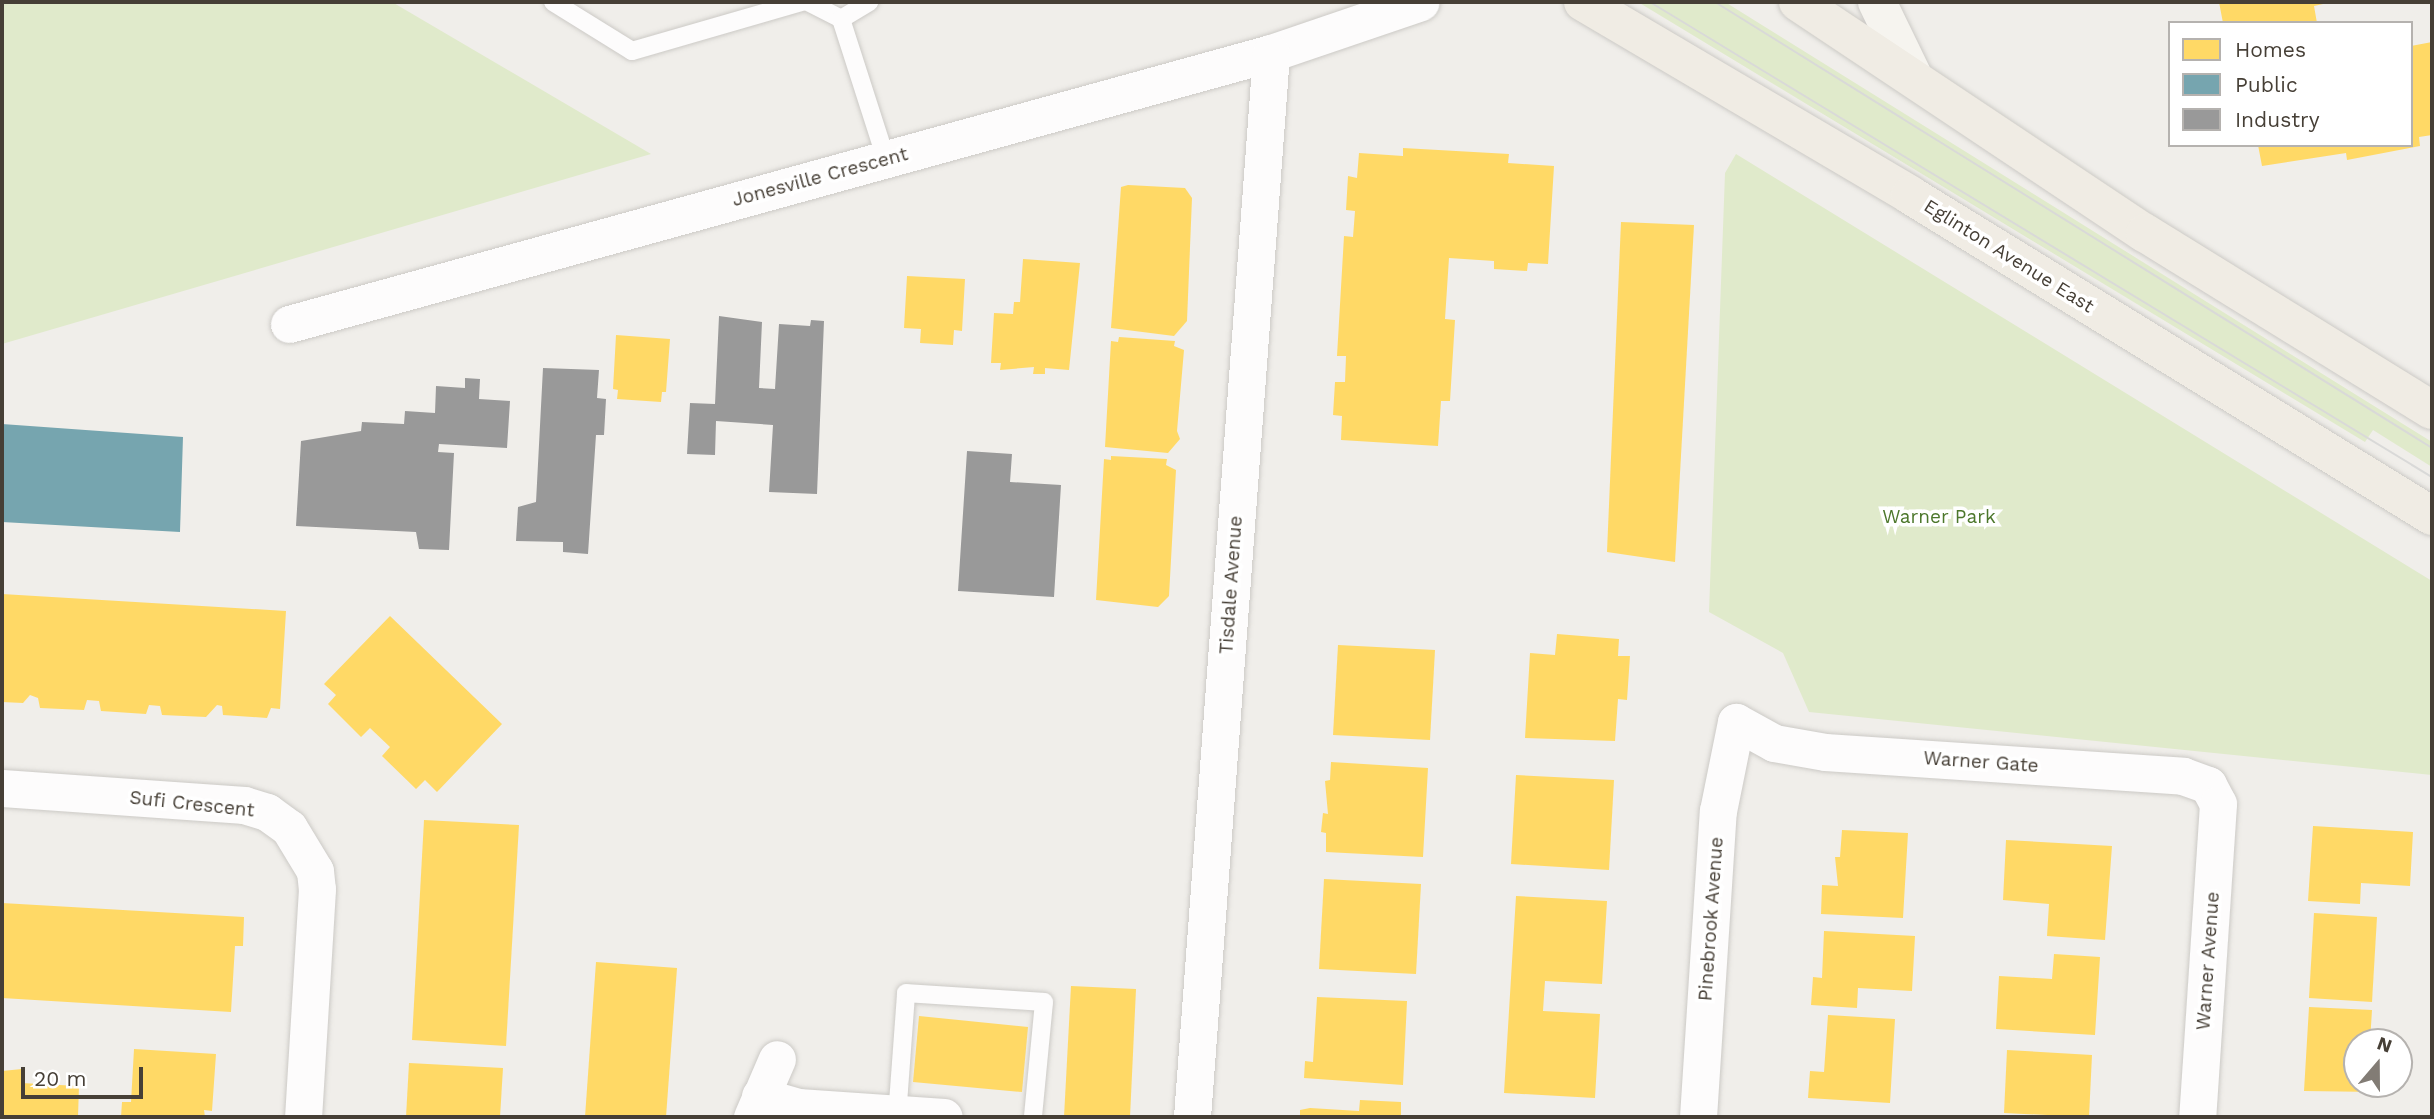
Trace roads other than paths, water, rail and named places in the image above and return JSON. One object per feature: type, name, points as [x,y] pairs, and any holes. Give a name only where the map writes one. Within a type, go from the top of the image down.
[{"type":"main road","name":"Eglinton Avenue East","points":[[1583,2],[1910,195],[2432,516]]},
{"type":"main road","points":[[1798,2],[1912,74],[2145,233],[2432,410]]},
{"type":"street","name":"Jonesville Crescent","points":[[289,324],[1271,53],[1359,14],[1421,2]]},
{"type":"street","points":[[1877,2],[1912,74]]},
{"type":"street","name":"Tisdale Avenue","points":[[1192,1117],[1271,53]]},
{"type":"street","name":"Warner Gate","points":[[1736,722],[1774,743],[1825,752],[2183,776],[2208,785],[2218,804]]},
{"type":"street","name":"Pinebrook Avenue","points":[[1698,1117],[1718,811],[1736,722]]},
{"type":"street","name":"Sufi Crescent","points":[[2,788],[244,805],[267,812],[289,828],[315,871],[317,889],[303,1117]]},
{"type":"street","name":"Warner Avenue","points":[[2197,1117],[2218,804]]},
{"type":"street","points":[[777,1059],[756,1107],[798,1107],[897,1116],[944,1117]]},
{"type":"lane","points":[[553,2],[632,51],[802,2]]},
{"type":"lane","points":[[808,2],[841,19],[886,159]]},
{"type":"lane","points":[[841,19],[851,2]]},
{"type":"lane","points":[[841,19],[869,2]]},
{"type":"lane","points":[[897,1116],[906,993],[1044,1002],[1033,1117]]},
{"type":"tram line","points":[[1650,2],[2432,477]]},
{"type":"tram line","points":[[1715,2],[2432,448]]},
{"type":"park label","name":"Warner Park","points":[[1939,517]]}]
